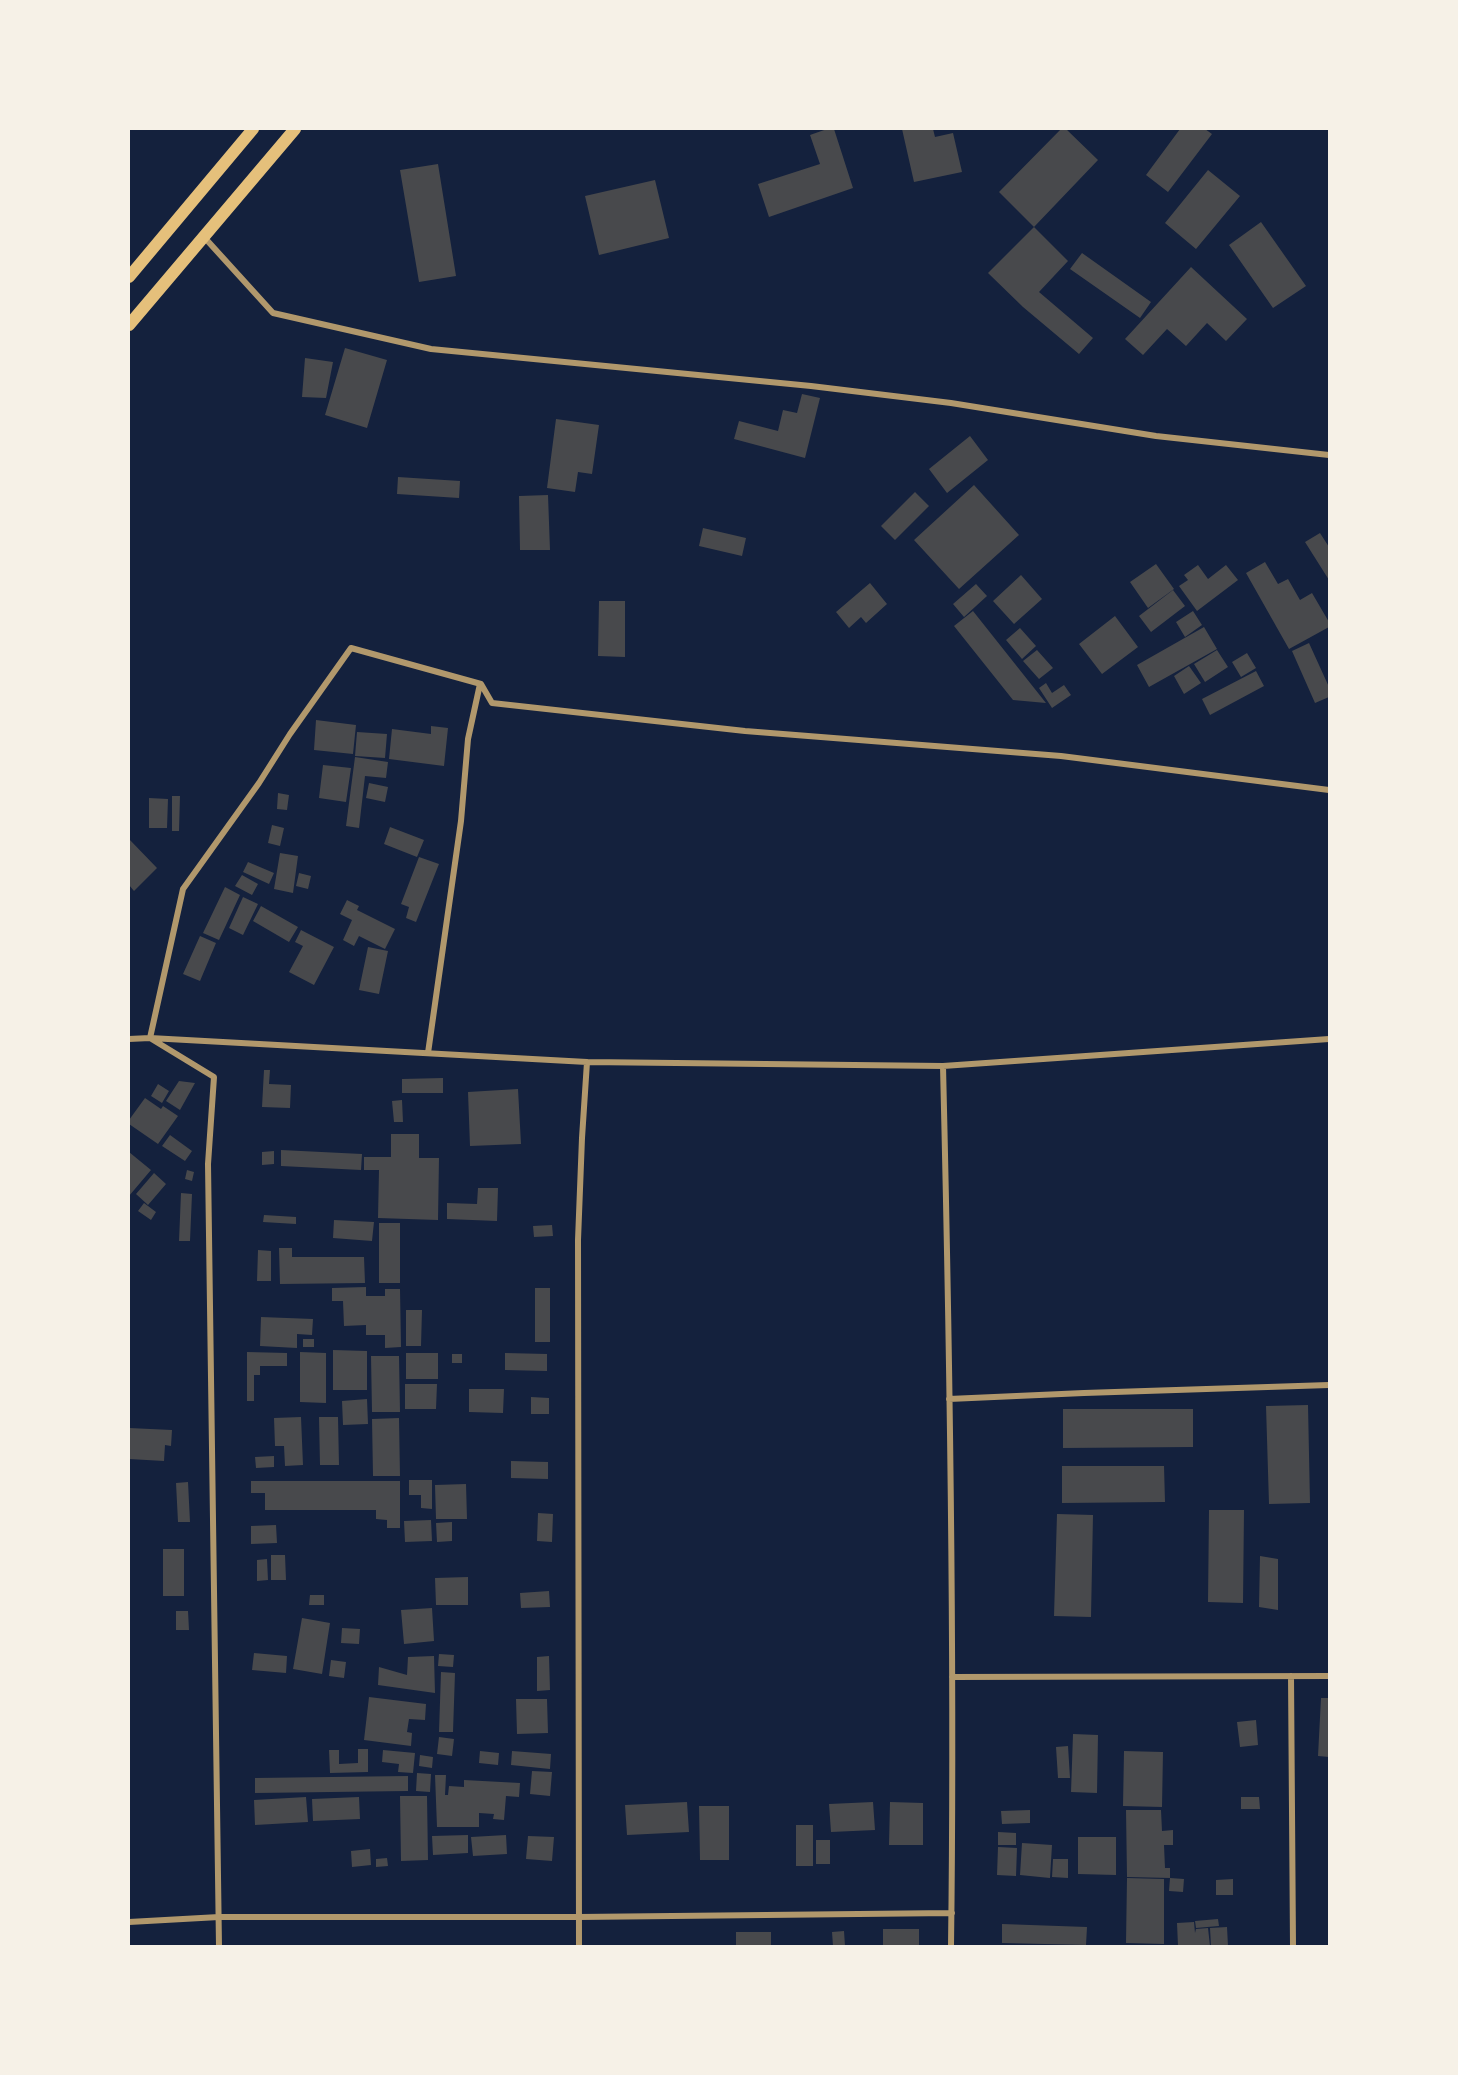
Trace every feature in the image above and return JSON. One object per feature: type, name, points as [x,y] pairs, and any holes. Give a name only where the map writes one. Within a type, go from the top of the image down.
[{"type":"main road","points":[[129,277],[253,129]]},
{"type":"main road","points":[[129,325],[295,129]]},
{"type":"street","points":[[204,237],[273,313],[431,349],[810,386],[951,403],[1156,436],[1329,455]]},
{"type":"street","points":[[150,1038],[183,890],[260,783],[290,734],[351,648],[481,684],[492,703],[745,731],[1061,756],[1329,790]]},
{"type":"street","points":[[428,1053],[461,821],[468,739],[481,684]]},
{"type":"street","points":[[150,1038],[214,1077],[208,1164],[219,1946]]},
{"type":"street","points":[[129,1040],[150,1038],[588,1062],[943,1066],[1329,1039]]},
{"type":"street","points":[[579,1946],[578,1240],[588,1062]]},
{"type":"street","points":[[943,1066],[952,1677],[951,1946]]},
{"type":"street","points":[[949,1399],[1329,1385]]},
{"type":"street","points":[[1291,1676],[1293,1946]]},
{"type":"street","points":[[952,1677],[1329,1676]]},
{"type":"street","points":[[129,1922],[219,1917],[579,1917],[952,1913]]},
{"type":"building","points":[[834,129],[853,188],[769,217],[758,184],[820,164],[810,135]]},
{"type":"building","points":[[902,129],[933,129],[935,137],[953,133],[962,172],[914,182]]},
{"type":"building","points":[[1061,129],[1066,129],[1098,160],[1034,227],[999,192]]},
{"type":"building","points":[[1180,129],[1205,129],[1212,134],[1168,192],[1146,175]]},
{"type":"building","points":[[438,164],[456,276],[419,282],[400,170]]},
{"type":"building","points":[[1208,170],[1240,196],[1196,249],[1165,223]]},
{"type":"building","points":[[655,180],[669,238],[599,255],[585,196]]},
{"type":"building","points":[[1261,222],[1306,286],[1273,308],[1229,245]]},
{"type":"building","points":[[1034,227],[1068,261],[1039,292],[1093,338],[1079,354],[1023,307],[988,273]]},
{"type":"building","points":[[1082,253],[1151,302],[1140,318],[1070,269]]},
{"type":"building","points":[[1191,267],[1247,319],[1226,341],[1207,323],[1186,346],[1167,329],[1143,355],[1125,339]]},
{"type":"building","points":[[345,348],[387,360],[367,428],[325,415]]},
{"type":"building","points":[[305,358],[333,362],[326,398],[302,397]]},
{"type":"building","points":[[802,394],[820,398],[805,458],[734,439],[739,421],[778,431],[783,410],[797,413]]},
{"type":"building","points":[[556,419],[599,425],[592,474],[578,472],[575,492],[547,488]]},
{"type":"building","points":[[970,436],[988,460],[947,493],[929,469]]},
{"type":"building","points":[[398,477],[460,481],[459,498],[397,494]]},
{"type":"building","points":[[974,485],[1019,535],[959,589],[914,540]]},
{"type":"building","points":[[915,492],[929,506],[895,540],[881,526]]},
{"type":"building","points":[[548,495],[550,550],[520,550],[519,496]]},
{"type":"building","points":[[703,528],[746,538],[742,556],[699,546]]},
{"type":"building","points":[[1320,533],[1329,547],[1329,580],[1305,542]]},
{"type":"building","points":[[1265,562],[1278,584],[1288,579],[1300,600],[1312,593],[1329,622],[1329,627],[1289,649],[1246,573]]},
{"type":"building","points":[[1156,564],[1174,589],[1148,608],[1130,582]]},
{"type":"building","points":[[1198,565],[1208,579],[1226,565],[1238,580],[1197,611],[1179,586],[1188,580],[1184,575]]},
{"type":"building","points":[[1021,575],[1042,599],[1014,624],[993,601]]},
{"type":"building","points":[[870,583],[887,604],[866,623],[861,617],[849,628],[836,612]]},
{"type":"building","points":[[976,584],[987,596],[964,617],[953,604]]},
{"type":"building","points":[[1173,590],[1185,606],[1151,632],[1139,616]]},
{"type":"building","points":[[599,601],[625,601],[625,657],[598,656]]},
{"type":"building","points":[[973,611],[1046,703],[1013,700],[954,626]]},
{"type":"building","points":[[1193,611],[1202,625],[1185,637],[1176,622]]},
{"type":"building","points":[[1115,616],[1138,647],[1102,674],[1079,644]]},
{"type":"building","points":[[1204,627],[1217,649],[1149,687],[1137,665]]},
{"type":"building","points":[[1020,628],[1036,646],[1022,659],[1006,640]]},
{"type":"building","points":[[1309,643],[1329,687],[1329,697],[1315,703],[1292,651]]},
{"type":"building","points":[[1037,650],[1053,668],[1039,679],[1023,661]]},
{"type":"building","points":[[1217,650],[1228,667],[1205,682],[1194,664]]},
{"type":"building","points":[[1247,653],[1256,668],[1241,677],[1232,662]]},
{"type":"building","points":[[1189,666],[1201,683],[1184,694],[1174,676]]},
{"type":"building","points":[[1256,671],[1264,686],[1210,715],[1202,699]]},
{"type":"building","points":[[1046,683],[1052,693],[1064,685],[1071,695],[1052,708],[1039,688]]},
{"type":"building","points":[[316,720],[356,725],[353,754],[314,750]]},
{"type":"building","points":[[431,726],[448,728],[444,766],[389,759],[392,729],[431,734]]},
{"type":"building","points":[[357,732],[387,734],[385,758],[355,756]]},
{"type":"building","points":[[355,757],[388,762],[386,778],[365,776],[359,828],[346,826]]},
{"type":"building","points":[[323,765],[351,768],[346,802],[319,798]]},
{"type":"building","points":[[369,783],[388,787],[385,802],[366,798]]},
{"type":"building","points":[[278,793],[289,795],[287,810],[277,809]]},
{"type":"building","points":[[172,796],[180,796],[179,831],[172,831]]},
{"type":"building","points":[[149,798],[168,799],[167,828],[149,828]]},
{"type":"building","points":[[272,825],[284,828],[280,846],[268,843]]},
{"type":"building","points":[[390,827],[424,840],[417,857],[384,844]]},
{"type":"building","points":[[129,839],[157,868],[134,891],[129,885]]},
{"type":"building","points":[[280,853],[298,856],[293,893],[274,889]]},
{"type":"building","points":[[419,857],[439,864],[416,922],[406,918],[409,907],[401,904]]},
{"type":"building","points":[[248,862],[274,873],[269,884],[243,872]]},
{"type":"building","points":[[299,873],[311,876],[308,889],[296,886]]},
{"type":"building","points":[[242,875],[258,884],[252,895],[235,886]]},
{"type":"building","points":[[225,887],[240,895],[219,940],[203,933]]},
{"type":"building","points":[[243,897],[258,904],[243,935],[229,928]]},
{"type":"building","points":[[347,900],[359,906],[357,910],[395,929],[385,949],[359,936],[354,946],[343,940],[352,920],[340,914]]},
{"type":"building","points":[[261,906],[298,927],[289,942],[253,921]]},
{"type":"building","points":[[301,930],[334,947],[314,985],[289,972],[303,946],[295,942]]},
{"type":"building","points":[[200,936],[216,943],[200,981],[183,974]]},
{"type":"building","points":[[368,947],[388,951],[379,994],[359,990]]},
{"type":"building","points":[[264,1070],[270,1070],[269,1084],[291,1085],[290,1108],[262,1107]]},
{"type":"building","points":[[443,1078],[443,1093],[402,1093],[402,1079]]},
{"type":"building","points":[[179,1081],[195,1083],[180,1110],[166,1101]]},
{"type":"building","points":[[158,1084],[169,1091],[162,1103],[151,1096]]},
{"type":"building","points":[[518,1089],[521,1144],[470,1146],[468,1092]]},
{"type":"building","points":[[145,1098],[161,1109],[163,1106],[178,1116],[158,1144],[129,1124],[129,1120]]},
{"type":"building","points":[[402,1100],[403,1122],[394,1122],[392,1101]]},
{"type":"building","points":[[391,1134],[419,1134],[419,1158],[439,1158],[438,1220],[378,1218],[379,1170],[364,1170],[364,1157],[391,1157]]},
{"type":"building","points":[[170,1135],[192,1151],[185,1161],[162,1146]]},
{"type":"building","points":[[281,1150],[362,1154],[361,1170],[281,1166]]},
{"type":"building","points":[[274,1151],[274,1164],[262,1165],[262,1152]]},
{"type":"building","points":[[129,1152],[151,1170],[129,1196]]},
{"type":"building","points":[[187,1170],[194,1172],[192,1181],[185,1179]]},
{"type":"building","points":[[154,1173],[166,1184],[148,1205],[136,1194]]},
{"type":"building","points":[[478,1188],[498,1188],[497,1221],[447,1219],[447,1203],[477,1204]]},
{"type":"building","points":[[181,1193],[192,1194],[190,1241],[179,1241]]},
{"type":"building","points":[[144,1203],[156,1212],[151,1220],[138,1211]]},
{"type":"building","points":[[264,1215],[296,1217],[296,1224],[263,1222]]},
{"type":"building","points":[[334,1220],[374,1222],[372,1241],[333,1238]]},
{"type":"building","points":[[379,1223],[400,1223],[400,1283],[379,1283]]},
{"type":"building","points":[[552,1225],[553,1236],[534,1237],[533,1226]]},
{"type":"building","points":[[279,1248],[292,1248],[292,1257],[364,1257],[365,1283],[280,1284]]},
{"type":"building","points":[[258,1250],[271,1251],[271,1281],[257,1281]]},
{"type":"building","points":[[366,1287],[366,1296],[385,1296],[385,1289],[400,1289],[401,1347],[385,1348],[385,1335],[366,1335],[366,1325],[344,1326],[343,1301],[332,1301],[332,1288]]},
{"type":"building","points":[[535,1288],[550,1288],[550,1342],[535,1342]]},
{"type":"building","points":[[406,1310],[422,1310],[421,1346],[406,1346]]},
{"type":"building","points":[[261,1317],[313,1319],[312,1335],[297,1334],[297,1348],[260,1346]]},
{"type":"building","points":[[303,1339],[314,1339],[314,1347],[303,1347]]},
{"type":"building","points":[[333,1350],[367,1351],[367,1390],[333,1390]]},
{"type":"building","points":[[247,1352],[287,1353],[287,1366],[260,1366],[260,1375],[254,1375],[254,1401],[247,1401]]},
{"type":"building","points":[[300,1352],[326,1353],[326,1403],[300,1402]]},
{"type":"building","points":[[406,1353],[438,1353],[438,1379],[406,1379]]},
{"type":"building","points":[[505,1353],[547,1354],[547,1371],[505,1370]]},
{"type":"building","points":[[452,1354],[462,1354],[462,1363],[452,1363]]},
{"type":"building","points":[[371,1356],[399,1356],[400,1412],[372,1412]]},
{"type":"building","points":[[405,1384],[437,1384],[436,1409],[405,1409]]},
{"type":"building","points":[[469,1389],[504,1389],[503,1413],[469,1412]]},
{"type":"building","points":[[531,1397],[549,1398],[549,1414],[531,1414]]},
{"type":"building","points":[[367,1399],[368,1424],[343,1425],[342,1401]]},
{"type":"building","points":[[1308,1405],[1310,1503],[1269,1504],[1266,1406]]},
{"type":"building","points":[[1063,1409],[1193,1409],[1193,1447],[1063,1448]]},
{"type":"building","points":[[301,1417],[303,1465],[285,1466],[284,1446],[275,1446],[274,1418]]},
{"type":"building","points":[[319,1417],[338,1417],[339,1465],[320,1465]]},
{"type":"building","points":[[399,1418],[400,1476],[373,1476],[372,1419]]},
{"type":"building","points":[[129,1428],[172,1430],[171,1446],[165,1445],[164,1461],[129,1459]]},
{"type":"building","points":[[274,1456],[274,1467],[256,1468],[255,1457]]},
{"type":"building","points":[[511,1461],[548,1462],[548,1479],[511,1478]]},
{"type":"building","points":[[1062,1466],[1164,1466],[1165,1502],[1062,1503]]},
{"type":"building","points":[[409,1480],[432,1480],[432,1509],[421,1508],[421,1495],[409,1495]]},
{"type":"building","points":[[251,1481],[400,1481],[400,1528],[387,1528],[387,1520],[376,1519],[376,1510],[265,1510],[265,1493],[251,1493]]},
{"type":"building","points":[[188,1482],[190,1522],[178,1522],[176,1483]]},
{"type":"building","points":[[466,1484],[467,1519],[436,1519],[435,1485]]},
{"type":"building","points":[[1209,1510],[1244,1510],[1243,1603],[1208,1602]]},
{"type":"building","points":[[538,1513],[553,1514],[552,1542],[537,1541]]},
{"type":"building","points":[[1057,1514],[1093,1515],[1091,1617],[1054,1616]]},
{"type":"building","points":[[431,1520],[432,1541],[405,1542],[404,1521]]},
{"type":"building","points":[[452,1522],[452,1541],[437,1542],[436,1523]]},
{"type":"building","points":[[276,1525],[277,1543],[251,1544],[251,1526]]},
{"type":"building","points":[[163,1549],[184,1549],[184,1596],[163,1596]]},
{"type":"building","points":[[271,1555],[285,1555],[286,1580],[271,1580]]},
{"type":"building","points":[[1260,1556],[1278,1559],[1278,1610],[1259,1607]]},
{"type":"building","points":[[267,1559],[268,1580],[257,1581],[257,1560]]},
{"type":"building","points":[[468,1577],[468,1605],[436,1605],[435,1578]]},
{"type":"building","points":[[549,1591],[550,1607],[521,1608],[520,1593]]},
{"type":"building","points":[[310,1595],[324,1595],[324,1605],[309,1605]]},
{"type":"building","points":[[432,1608],[434,1641],[404,1644],[401,1610]]},
{"type":"building","points":[[176,1611],[188,1611],[189,1630],[176,1630]]},
{"type":"building","points":[[302,1618],[330,1623],[322,1674],[293,1669]]},
{"type":"building","points":[[342,1628],[360,1629],[359,1644],[341,1643]]},
{"type":"building","points":[[254,1653],[287,1656],[286,1673],[252,1670]]},
{"type":"building","points":[[439,1654],[454,1655],[453,1667],[438,1666]]},
{"type":"building","points":[[434,1656],[435,1693],[378,1685],[379,1667],[407,1675],[408,1657]]},
{"type":"building","points":[[549,1656],[550,1690],[537,1691],[537,1657]]},
{"type":"building","points":[[331,1660],[346,1662],[344,1678],[329,1676]]},
{"type":"building","points":[[441,1672],[455,1673],[453,1732],[439,1732]]},
{"type":"building","points":[[369,1697],[426,1704],[425,1720],[409,1719],[407,1732],[412,1733],[411,1746],[364,1740]]},
{"type":"building","points":[[1321,1698],[1329,1698],[1329,1757],[1318,1756]]},
{"type":"building","points":[[516,1699],[547,1699],[548,1733],[517,1734]]},
{"type":"building","points":[[1256,1720],[1258,1745],[1240,1747],[1237,1722]]},
{"type":"building","points":[[1073,1734],[1098,1735],[1097,1793],[1071,1792]]},
{"type":"building","points":[[439,1737],[454,1739],[452,1756],[437,1754]]},
{"type":"building","points":[[1068,1746],[1070,1778],[1058,1778],[1056,1747]]},
{"type":"building","points":[[358,1749],[368,1749],[368,1772],[330,1773],[329,1750],[339,1750],[339,1764],[358,1763]]},
{"type":"building","points":[[383,1750],[415,1753],[413,1773],[398,1772],[399,1764],[382,1762]]},
{"type":"building","points":[[480,1751],[499,1753],[498,1765],[479,1763]]},
{"type":"building","points":[[512,1751],[551,1754],[550,1769],[511,1765]]},
{"type":"building","points":[[1124,1751],[1163,1752],[1162,1807],[1123,1806]]},
{"type":"building","points":[[420,1755],[433,1757],[432,1768],[419,1766]]},
{"type":"building","points":[[532,1771],[552,1772],[550,1796],[530,1794]]},
{"type":"building","points":[[417,1773],[431,1774],[430,1792],[416,1791]]},
{"type":"building","points":[[435,1775],[446,1775],[445,1795],[448,1795],[449,1786],[464,1787],[464,1780],[520,1783],[519,1797],[506,1796],[504,1820],[493,1819],[494,1814],[479,1813],[479,1827],[437,1827]]},
{"type":"building","points":[[408,1776],[408,1791],[255,1793],[255,1778]]},
{"type":"building","points":[[400,1796],[427,1796],[428,1860],[401,1861]]},
{"type":"building","points":[[306,1797],[308,1822],[255,1825],[254,1800]]},
{"type":"building","points":[[359,1797],[360,1819],[313,1821],[312,1799]]},
{"type":"building","points":[[1241,1797],[1259,1797],[1260,1809],[1241,1809]]},
{"type":"building","points":[[687,1802],[689,1832],[627,1835],[625,1805]]},
{"type":"building","points":[[873,1802],[875,1830],[831,1832],[829,1804]]},
{"type":"building","points":[[890,1802],[923,1803],[923,1845],[889,1845]]},
{"type":"building","points":[[699,1806],[729,1806],[729,1860],[700,1860]]},
{"type":"building","points":[[1030,1810],[1030,1823],[1002,1824],[1001,1811]]},
{"type":"building","points":[[1126,1810],[1161,1810],[1162,1831],[1173,1830],[1173,1845],[1164,1845],[1165,1868],[1170,1868],[1170,1878],[1127,1877]]},
{"type":"building","points":[[796,1825],[813,1825],[813,1866],[796,1866]]},
{"type":"building","points":[[998,1832],[1016,1833],[1016,1845],[998,1845]]},
{"type":"building","points":[[468,1835],[468,1853],[433,1855],[432,1836]]},
{"type":"building","points":[[506,1835],[507,1854],[473,1856],[471,1837]]},
{"type":"building","points":[[528,1836],[554,1837],[552,1861],[526,1859]]},
{"type":"building","points":[[1078,1837],[1116,1837],[1116,1875],[1078,1874]]},
{"type":"building","points":[[816,1840],[830,1840],[830,1864],[816,1864]]},
{"type":"building","points":[[1022,1843],[1052,1845],[1050,1878],[1020,1875]]},
{"type":"building","points":[[998,1847],[1017,1848],[1016,1876],[997,1875]]},
{"type":"building","points":[[370,1849],[371,1865],[352,1867],[351,1851]]},
{"type":"building","points":[[387,1858],[388,1866],[376,1867],[376,1859]]},
{"type":"building","points":[[1053,1859],[1068,1859],[1068,1878],[1052,1877]]},
{"type":"building","points":[[1127,1878],[1164,1879],[1164,1944],[1126,1943]]},
{"type":"building","points":[[1170,1878],[1184,1879],[1183,1892],[1169,1891]]},
{"type":"building","points":[[1233,1879],[1233,1895],[1216,1895],[1216,1880]]},
{"type":"building","points":[[1218,1919],[1219,1926],[1196,1928],[1195,1921]]},
{"type":"building","points":[[1194,1922],[1195,1933],[1196,1929],[1208,1928],[1210,1946],[1178,1946],[1177,1923]]},
{"type":"building","points":[[1002,1924],[1087,1927],[1086,1945],[1002,1943]]},
{"type":"building","points":[[1227,1927],[1228,1946],[1211,1946],[1210,1928]]},
{"type":"building","points":[[883,1929],[919,1929],[919,1946],[883,1946]]},
{"type":"building","points":[[844,1931],[845,1946],[833,1946],[832,1932]]},
{"type":"building","points":[[736,1932],[771,1932],[771,1946],[736,1946]]}]
